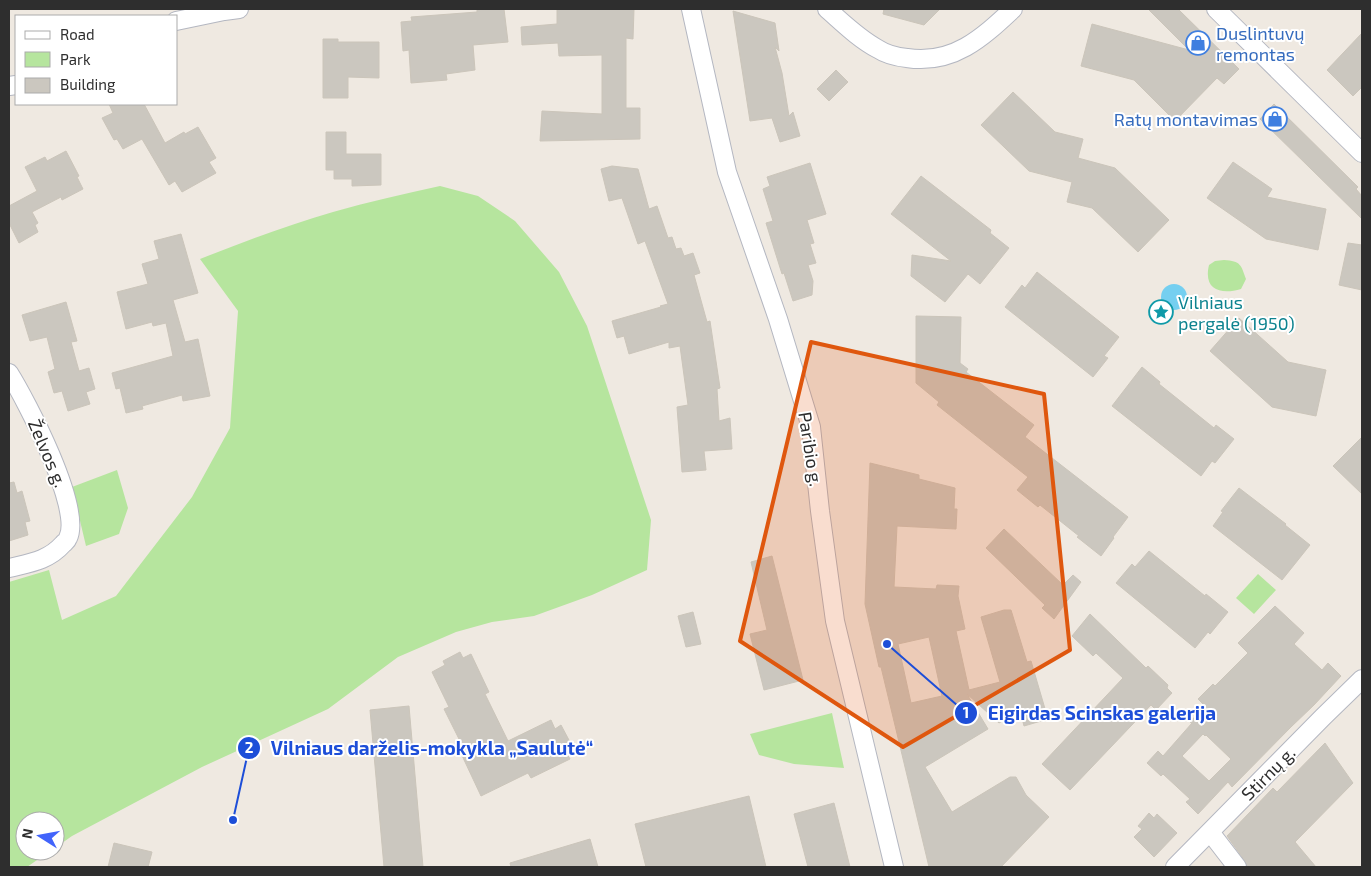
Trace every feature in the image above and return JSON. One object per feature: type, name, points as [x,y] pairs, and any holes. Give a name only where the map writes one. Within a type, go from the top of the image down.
[{"type":"street","points":[[178,21],[239,9]]},
{"type":"street","name":"Paribio g.","points":[[692,9],[727,172],[778,319],[811,427],[822,530],[835,622],[894,867]]},
{"type":"street","points":[[827,9],[878,50],[915,60],[950,55],[969,46],[993,28],[1013,9]]},
{"type":"street","points":[[1216,9],[1362,153]]},
{"type":"street","name":"Želvos g.","points":[[9,373],[34,417],[61,480],[70,515],[69,538],[58,550],[45,559],[9,568]]},
{"type":"street","name":"Stirnų g.","points":[[1175,867],[1362,679]]},
{"type":"street","points":[[1210,832],[1237,867]]},
{"type":"highlighted area","points":[[811,342],[1044,394],[1070,650],[903,747],[740,641]]},
{"type":"green space","points":[[440,186],[478,196],[515,221],[559,272],[587,326],[651,520],[647,570],[592,595],[534,616],[492,622],[456,632],[398,657],[328,709],[202,767],[65,841],[65,811],[15,811],[15,861],[36,861],[27,867],[9,867],[9,582],[49,570],[62,620],[116,596],[192,497],[230,428],[238,311],[200,259],[316,217],[373,201]]},
{"type":"green space","points":[[1215,261],[1234,261],[1240,265],[1246,279],[1241,289],[1221,291],[1211,285],[1208,273],[1209,265]]},
{"type":"green space","points":[[117,470],[128,508],[119,534],[86,546],[72,487]]},
{"type":"green space","points":[[1258,574],[1276,590],[1254,614],[1236,598]]},
{"type":"green space","points":[[832,713],[844,768],[794,764],[759,755],[750,734]]},
{"type":"water","points":[[1174,284],[1183,288],[1187,297],[1183,306],[1174,310],[1165,306],[1161,297],[1165,288]]},
{"type":"building","points":[[477,9],[504,9],[508,42],[473,45],[475,70],[446,74],[447,80],[411,83],[409,50],[403,51],[401,22],[412,21],[411,17],[477,12]]},
{"type":"building","points":[[557,9],[634,9],[633,39],[626,38],[626,108],[640,108],[640,139],[540,141],[542,111],[602,114],[602,55],[559,56],[558,43],[522,45],[521,27],[557,24]]},
{"type":"building","points":[[884,9],[940,9],[924,25],[883,14]]},
{"type":"building","points":[[1148,9],[1178,9],[1239,69],[1224,84],[1217,78],[1175,121],[1134,80],[1081,66],[1092,24],[1189,50]]},
{"type":"building","points":[[733,11],[775,23],[779,51],[775,47],[782,73],[789,116],[793,112],[800,136],[780,142],[772,118],[750,121]]},
{"type":"building","points":[[1362,33],[1362,87],[1353,96],[1327,70]]},
{"type":"building","points":[[323,39],[338,39],[338,42],[379,42],[379,78],[348,77],[348,98],[323,98]]},
{"type":"building","points":[[836,70],[848,82],[829,101],[817,89]]},
{"type":"building","points":[[1013,92],[1055,132],[1083,139],[1078,158],[1115,168],[1169,220],[1138,252],[1092,208],[1067,202],[1072,182],[1029,171],[981,125]]},
{"type":"building","points":[[1274,104],[1358,187],[1356,189],[1362,196],[1362,219],[1260,119]]},
{"type":"building","points":[[109,105],[145,105],[165,143],[184,132],[185,134],[198,127],[216,158],[209,162],[216,173],[182,192],[175,181],[169,185],[142,139],[123,149],[117,139],[114,140],[102,118],[113,113]]},
{"type":"building","points":[[326,132],[346,132],[346,154],[381,154],[381,185],[352,186],[352,179],[334,179],[334,170],[326,170]]},
{"type":"building","points":[[66,151],[79,176],[77,177],[83,189],[62,200],[61,197],[32,212],[38,223],[35,225],[38,232],[19,243],[9,223],[9,206],[37,191],[25,167],[45,157],[47,161]]},
{"type":"building","points":[[1233,162],[1272,189],[1267,197],[1326,209],[1318,250],[1266,239],[1207,198]]},
{"type":"building","points":[[810,163],[826,214],[807,220],[814,243],[810,244],[816,263],[808,265],[813,281],[812,295],[793,301],[784,273],[782,274],[766,223],[773,221],[763,189],[770,186],[767,177]]},
{"type":"building","points":[[612,166],[638,169],[649,209],[657,206],[668,238],[672,237],[676,249],[681,248],[684,256],[693,253],[700,273],[694,275],[707,322],[710,321],[720,388],[717,389],[719,421],[730,418],[732,449],[704,451],[706,470],[682,472],[677,407],[688,405],[680,346],[669,348],[669,342],[629,354],[624,336],[617,338],[612,321],[668,304],[645,241],[638,244],[622,198],[609,201],[601,169]]},
{"type":"building","points":[[921,176],[991,230],[990,233],[1009,248],[980,284],[968,274],[945,302],[911,276],[912,255],[951,261],[891,214]]},
{"type":"building","points":[[181,234],[198,293],[173,300],[185,342],[198,339],[210,396],[183,401],[182,395],[142,406],[143,409],[126,413],[120,388],[116,389],[112,373],[173,356],[166,323],[153,326],[152,322],[126,329],[117,292],[148,284],[142,264],[159,259],[154,241]]},
{"type":"building","points":[[1348,243],[1362,245],[1362,290],[1339,285]]},
{"type":"building","points":[[1037,272],[1119,337],[1104,356],[1108,358],[1093,377],[1005,307],[1022,285],[1025,288]]},
{"type":"building","points":[[66,302],[77,341],[71,342],[79,371],[89,368],[95,389],[86,392],[90,404],[68,411],[62,391],[54,393],[48,372],[55,369],[47,337],[30,341],[22,315]]},
{"type":"building","points":[[916,316],[961,317],[960,363],[968,369],[966,372],[1034,425],[1025,437],[1128,517],[1101,556],[1040,505],[1038,507],[1017,490],[1028,477],[937,405],[939,402],[916,383]]},
{"type":"building","points":[[1239,318],[1288,362],[1326,370],[1316,416],[1272,407],[1210,351]]},
{"type":"building","points":[[1142,367],[1160,382],[1159,384],[1214,428],[1216,425],[1234,439],[1215,463],[1212,461],[1201,476],[1112,406]]},
{"type":"building","points":[[1362,437],[1362,494],[1333,466]]},
{"type":"building","points":[[870,463],[919,475],[919,479],[955,488],[954,509],[957,509],[956,529],[897,526],[894,587],[936,589],[937,585],[959,586],[958,596],[965,629],[956,631],[969,690],[1000,682],[981,617],[1004,610],[1011,610],[1027,662],[1031,661],[1048,719],[1024,726],[1020,710],[999,723],[967,694],[988,729],[925,767],[952,812],[1010,777],[1016,777],[1026,795],[1049,817],[1001,867],[929,867],[865,604]],"holes":[[[929,637],[942,696],[911,703],[898,644]]]},
{"type":"building","points":[[14,482],[17,493],[22,491],[30,521],[25,522],[28,535],[9,541],[9,483]]},
{"type":"building","points":[[1239,488],[1310,545],[1282,580],[1213,526],[1223,512],[1221,511]]},
{"type":"building","points":[[1004,529],[1063,585],[1073,575],[1081,582],[1054,619],[1042,608],[1045,605],[986,548]]},
{"type":"building","points":[[1149,551],[1228,612],[1210,634],[1208,632],[1195,648],[1116,583],[1132,564],[1135,567]]},
{"type":"building","points":[[772,556],[803,680],[764,690],[750,634],[767,630],[751,562]]},
{"type":"building","points":[[1275,606],[1304,633],[1294,644],[1322,670],[1328,663],[1341,676],[1232,787],[1228,782],[1198,814],[1186,802],[1190,799],[1163,774],[1161,776],[1147,763],[1158,751],[1163,756],[1205,706],[1198,699],[1213,684],[1215,686],[1248,653],[1238,643]],"holes":[[[1203,734],[1231,759],[1209,781],[1182,756]]]},
{"type":"building","points":[[693,612],[701,644],[686,647],[678,616]]},
{"type":"building","points":[[1090,614],[1146,668],[1148,666],[1168,685],[1167,688],[1172,693],[1156,710],[1151,705],[1070,790],[1042,764],[1123,678],[1096,653],[1093,656],[1072,636]]},
{"type":"building","points":[[460,652],[463,658],[471,654],[489,692],[485,694],[508,741],[551,720],[555,729],[561,725],[570,742],[563,746],[570,759],[531,778],[528,773],[481,796],[458,747],[462,745],[444,709],[449,707],[432,672],[445,665],[443,661]]},
{"type":"building","points":[[409,706],[423,867],[384,867],[370,710]]},
{"type":"building","points":[[1325,743],[1353,783],[1295,842],[1316,867],[1247,867],[1245,861],[1227,836],[1273,788],[1277,792]]},
{"type":"building","points":[[749,796],[766,867],[646,867],[635,824]]},
{"type":"building","points":[[834,803],[850,867],[808,867],[794,814]]},
{"type":"building","points":[[1149,813],[1154,818],[1157,814],[1177,833],[1154,857],[1134,837],[1142,829],[1138,826]]},
{"type":"building","points":[[590,839],[598,867],[511,867],[510,863]]},
{"type":"building","points":[[114,843],[152,852],[148,867],[108,867]]},
{"type":"place","name":"Duslintuvų remontas","points":[[1198,43]]},
{"type":"place","name":"Ratų montavimas","points":[[1275,119]]},
{"type":"place","name":"Vilniaus pergalė (1950)","points":[[1161,312]]},
{"type":"place","name":"Eigirdas Scinskas galerija","points":[[887,644]]},
{"type":"place","name":"Vilniaus darželis-mokykla „Saulutė“","points":[[233,820]]}]
